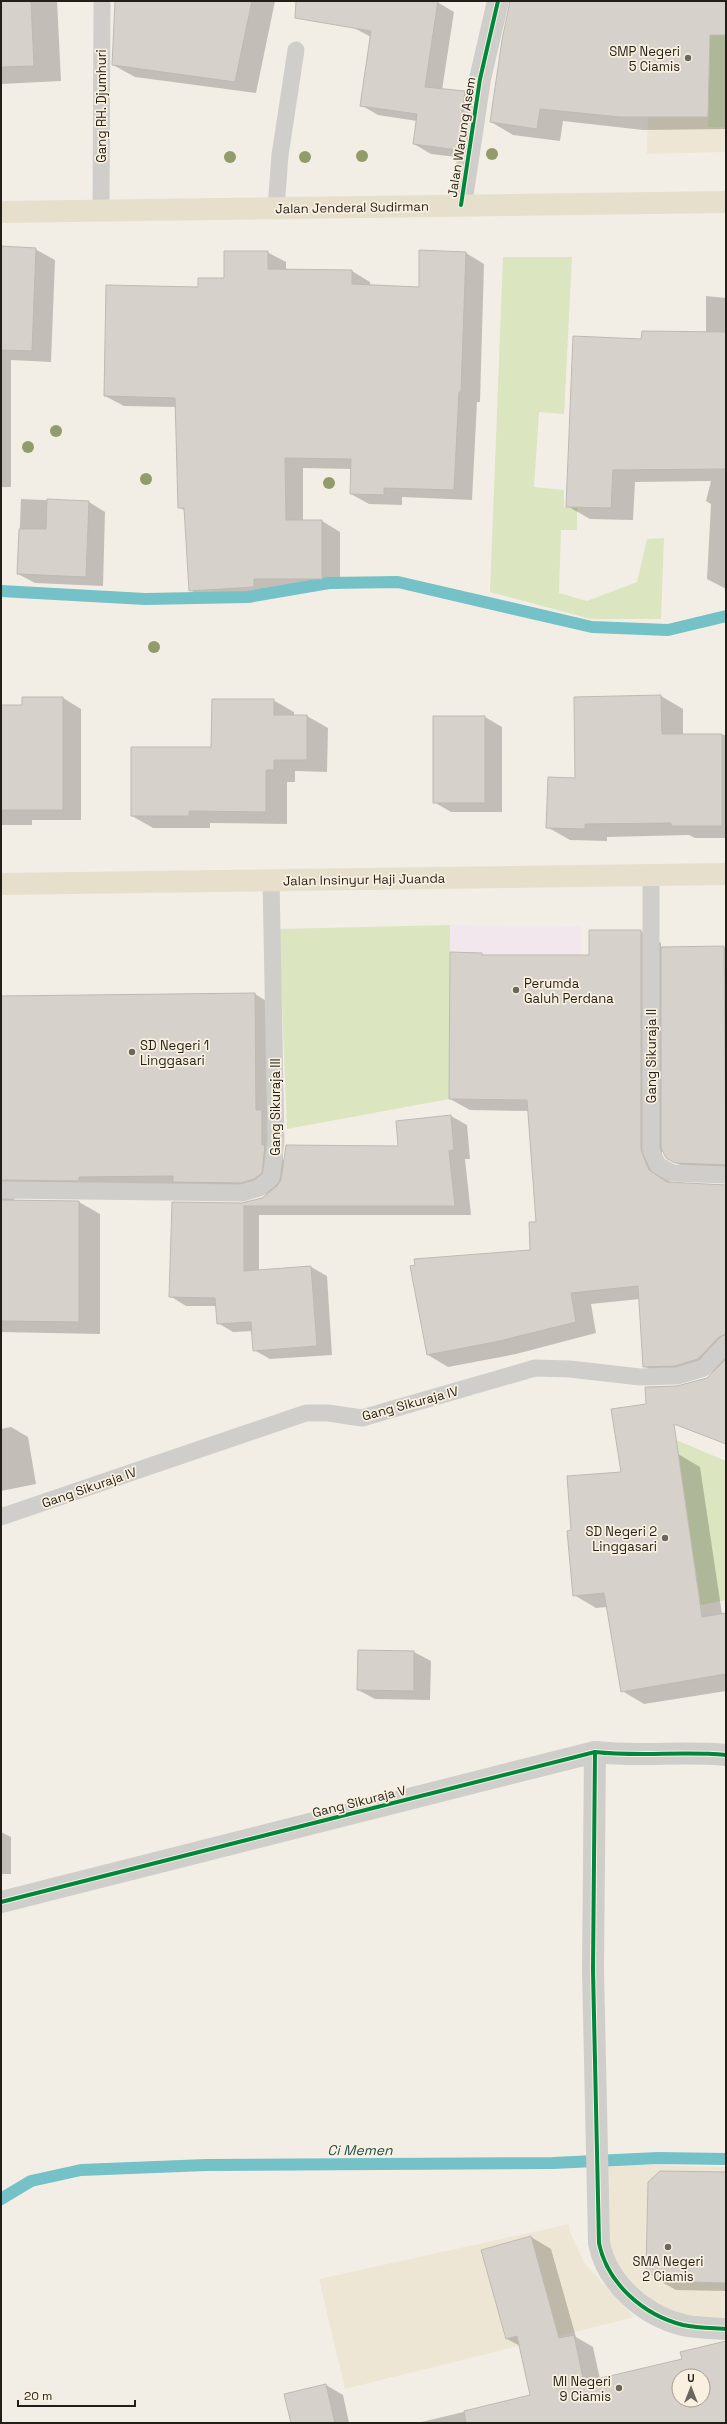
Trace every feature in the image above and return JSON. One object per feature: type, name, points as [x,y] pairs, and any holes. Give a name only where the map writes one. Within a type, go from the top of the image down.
[{"type":"highway","name":"Jalan Jenderal Sudirman","points":[[1,212],[726,202]]},
{"type":"highway","name":"Jalan Insinyur Haji Juanda","points":[[1,884],[726,874]]},
{"type":"street","name":"Jalan Warung Asem","points":[[461,206],[480,79],[498,1]]},
{"type":"street","name":"Gang Sikuraja V","points":[[1,1902],[595,1752],[624,1755],[698,1753],[726,1756]]},
{"type":"street","points":[[595,1752],[593,1970],[599,2243],[602,2258],[625,2291],[648,2311],[666,2320],[684,2325],[726,2329]]},
{"type":"lane","name":"Gang RH. Djumhuri","points":[[101,211],[102,1]]},
{"type":"lane","points":[[276,208],[280,155],[296,50]]},
{"type":"lane","name":"Gang Sikuraja II","points":[[651,875],[651,1150],[658,1165],[672,1173],[726,1175]]},
{"type":"lane","name":"Gang Sikuraja III","points":[[1,1190],[242,1193],[259,1188],[271,1178],[276,1141],[271,880]]},
{"type":"lane","name":"Gang Sikuraja IV","points":[[1,1517],[306,1413],[328,1413],[362,1418],[535,1368],[570,1369],[640,1377],[677,1376],[704,1368],[726,1344]]},
{"type":"shaded area","name":"SMP Negeri 5 Ciamis","points":[[726,1],[726,152],[647,154],[648,116]]},
{"type":"shaded area","name":"Perumda Galuh Perdana","points":[[450,925],[581,926],[579,1100],[449,1099]]},
{"type":"shaded area","name":"SMA Negeri 2 Ciamis","points":[[608,2164],[726,2167],[726,2319],[666,2312],[648,2302],[622,2274],[607,2237]]},
{"type":"shaded area","points":[[569,2224],[570,2232],[585,2264],[634,2317],[345,2389],[319,2279]]},
{"type":"green space","points":[[710,35],[726,35],[726,127],[708,127]]},
{"type":"green space","points":[[503,257],[572,257],[564,414],[539,412],[534,487],[564,490],[564,507],[577,508],[577,530],[561,530],[559,593],[587,601],[637,582],[647,539],[664,538],[661,619],[591,619],[490,592]]},
{"type":"green space","points":[[450,925],[449,1099],[287,1129],[279,929]]},
{"type":"green space","points":[[676,1440],[726,1461],[726,1600],[701,1605]]},
{"type":"building","points":[[1,1],[31,1],[34,66],[1,67]]},
{"type":"building","points":[[115,1],[252,1],[235,82],[112,65]]},
{"type":"building","points":[[296,1],[438,1],[425,87],[465,91],[457,150],[413,144],[417,114],[360,106],[371,31],[295,18]]},
{"type":"building","points":[[510,1],[726,1],[726,35],[710,35],[708,117],[620,117],[540,109],[537,129],[490,122],[502,40]]},
{"type":"building","points":[[1,246],[36,248],[32,351],[1,350]]},
{"type":"building","points":[[419,250],[466,252],[461,392],[459,392],[454,490],[384,488],[384,495],[350,494],[351,459],[285,458],[286,520],[322,520],[322,579],[254,579],[254,587],[189,591],[184,508],[178,508],[175,398],[104,396],[106,285],[198,287],[198,278],[224,278],[224,251],[268,251],[268,269],[352,270],[352,284],[419,287]]},
{"type":"building","points":[[642,331],[726,332],[726,469],[613,470],[611,508],[566,507],[573,336],[641,339]]},
{"type":"building","points":[[47,499],[89,501],[86,577],[17,574],[19,529],[46,529]]},
{"type":"building","points":[[661,695],[662,734],[722,734],[722,826],[671,826],[671,823],[585,824],[585,829],[546,828],[548,777],[575,778],[574,697]]},
{"type":"building","points":[[22,697],[63,697],[63,810],[1,810],[1,705],[22,705]]},
{"type":"building","points":[[212,699],[274,699],[274,715],[307,715],[307,760],[274,760],[274,770],[266,770],[266,812],[189,811],[189,816],[131,816],[131,747],[211,747]]},
{"type":"building","points":[[433,716],[485,716],[485,803],[433,803]]},
{"type":"building","points":[[589,930],[641,930],[641,1150],[649,1170],[667,1182],[726,1185],[726,1334],[719,1337],[698,1359],[675,1366],[643,1367],[638,1286],[571,1293],[576,1322],[495,1342],[427,1355],[410,1266],[415,1265],[414,1259],[530,1250],[529,1222],[536,1222],[527,1100],[449,1099],[450,952],[482,953],[482,955],[589,955]]},
{"type":"building","points":[[724,946],[726,1165],[675,1163],[666,1158],[661,1148],[661,947]]},
{"type":"building","name":"SD Negeri 1 Linggasari","points":[[255,993],[256,1110],[262,1110],[262,1145],[265,1145],[262,1173],[254,1179],[241,1183],[173,1182],[173,1176],[79,1177],[79,1181],[1,1180],[1,996]]},
{"type":"building","points":[[451,1115],[454,1150],[449,1151],[455,1206],[244,1206],[244,1271],[311,1266],[317,1346],[253,1351],[251,1322],[217,1324],[215,1298],[169,1297],[172,1202],[242,1203],[262,1198],[277,1186],[281,1180],[286,1145],[398,1146],[396,1121]]},
{"type":"building","points":[[1,1200],[79,1201],[79,1322],[1,1321]]},
{"type":"building","name":"SD Negeri 2 Linggasari","points":[[726,1359],[726,1444],[674,1424],[702,1617],[726,1613],[726,1674],[621,1692],[604,1593],[573,1596],[567,1531],[571,1530],[567,1476],[621,1472],[611,1409],[646,1404],[645,1387],[677,1386],[707,1378]]},
{"type":"building","points":[[358,1650],[414,1651],[414,1691],[357,1690]]},
{"type":"building","points":[[660,2171],[726,2172],[726,2283],[658,2281],[646,2269],[648,2182]]},
{"type":"building","points":[[531,2236],[559,2338],[574,2335],[584,2382],[682,2359],[680,2352],[726,2341],[726,2423],[466,2423],[464,2411],[530,2395],[517,2336],[506,2339],[481,2250]]},
{"type":"building","points":[[326,2384],[335,2423],[291,2423],[284,2394]]},
{"type":"waterway","points":[[1,591],[145,599],[248,597],[329,583],[398,582],[592,627],[668,630],[726,616]]},
{"type":"waterway","name":"Ci Memen","points":[[1,2199],[31,2181],[81,2170],[206,2165],[553,2163],[658,2158],[726,2159]]},
{"type":"cycle path","points":[[461,205],[480,79],[498,1]]},
{"type":"cycle path","points":[[595,1752],[593,1970],[599,2243],[603,2258],[619,2284],[629,2295],[654,2314],[683,2325],[726,2329]]},
{"type":"cycle path","points":[[1,1902],[595,1752],[628,1754],[726,1755]]},
{"type":"place","name":"SMP Negeri 5 Ciamis","points":[[688,58]]},
{"type":"place","name":"Perumda Galuh Perdana","points":[[516,990]]},
{"type":"place","name":"SD Negeri 1 Linggasari","points":[[132,1052]]},
{"type":"place","name":"SD Negeri 2 Linggasari","points":[[665,1538]]},
{"type":"place","name":"SMA Negeri 2 Ciamis","points":[[668,2247]]},
{"type":"place","name":"MI Negeri 9 Ciamis","points":[[619,2388]]}]
